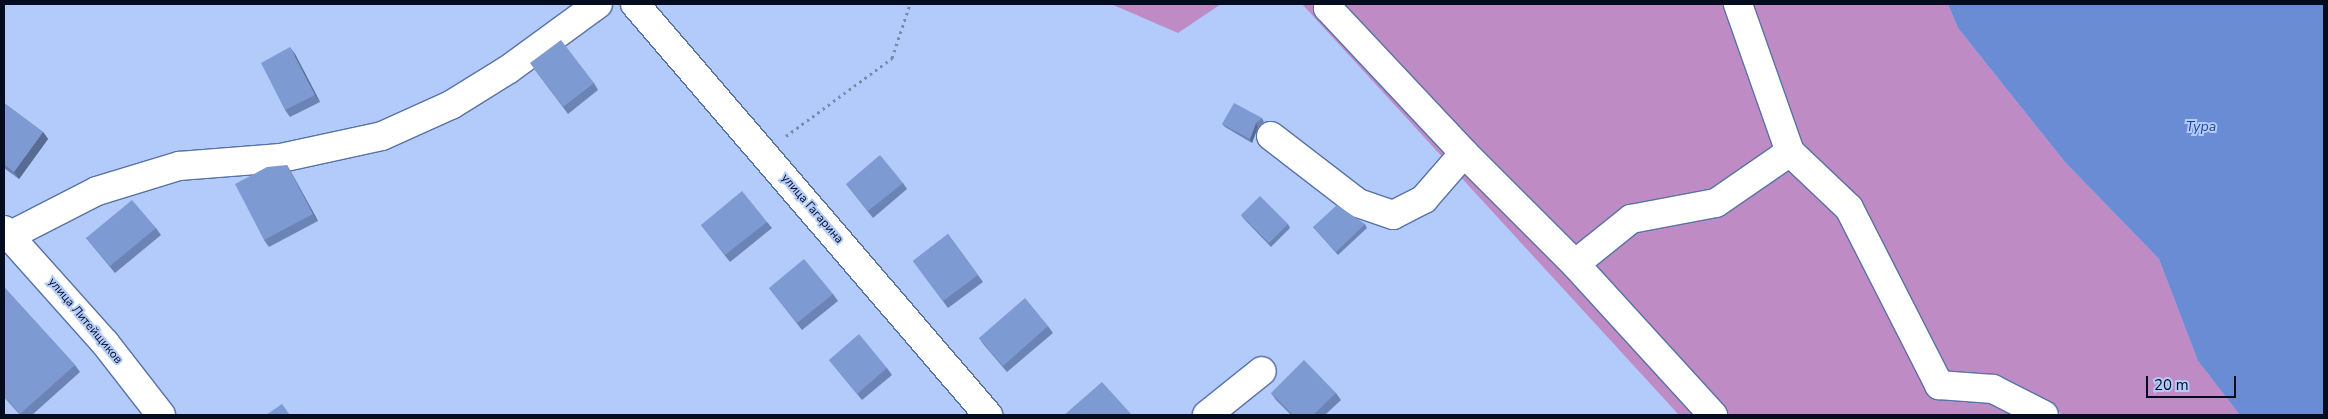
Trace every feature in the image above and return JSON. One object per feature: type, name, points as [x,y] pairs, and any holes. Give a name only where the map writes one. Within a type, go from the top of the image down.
[{"type":"street","points":[[8,232],[97,191],[179,166],[281,158],[382,136],[451,105],[500,74],[598,4]]},
{"type":"street","name":"улица Гагарина","points":[[636,4],[988,415]]},
{"type":"street","points":[[1328,4],[1328,8],[1464,153],[1575,264],[1713,415]]},
{"type":"street","points":[[1738,4],[1790,152],[1849,208],[1939,385],[1993,389],[2044,415]]},
{"type":"street","points":[[1271,136],[1358,203],[1393,215],[1424,199],[1464,153]]},
{"type":"street","points":[[1575,264],[1631,219],[1716,203],[1790,152]]},
{"type":"street","name":"улица Литейщиков","points":[[8,232],[105,343],[161,415]]},
{"type":"street","points":[[1207,415],[1262,370]]},
{"type":"path","points":[[763,152],[892,58],[910,4]]},
{"type":"shaded area","points":[[1111,4],[1221,4],[1178,33]]},
{"type":"shaded area","points":[[1302,4],[1948,4],[1958,28],[2065,162],[2159,259],[2198,361],[2240,415],[2063,415],[2037,395],[2052,415],[1679,415]]},
{"type":"water","name":"Тура","points":[[1948,4],[2324,4],[2324,415],[2240,415],[2198,361],[2159,259],[2065,162],[1958,28]]},
{"type":"building","points":[[561,40],[594,83],[563,107],[530,63]]},
{"type":"building","points":[[290,47],[315,95],[285,110],[261,63]]},
{"type":"building","points":[[4,103],[43,132],[14,172],[4,164]]},
{"type":"building","points":[[1234,103],[1262,118],[1256,123],[1250,139],[1222,124]]},
{"type":"building","points":[[880,155],[903,183],[868,211],[846,184]]},
{"type":"building","points":[[287,165],[313,214],[264,240],[235,184],[267,167]]},
{"type":"building","points":[[742,191],[767,222],[725,255],[701,225]]},
{"type":"building","points":[[1260,196],[1288,224],[1269,243],[1241,215]]},
{"type":"building","points":[[132,200],[156,228],[110,266],[86,238]]},
{"type":"building","points":[[1337,205],[1365,224],[1336,252],[1313,227]]},
{"type":"building","points":[[948,234],[978,275],[943,301],[913,261]]},
{"type":"building","points":[[804,259],[833,294],[797,323],[769,288]]},
{"type":"building","points":[[4,287],[75,365],[20,414],[4,396]]},
{"type":"building","points":[[1025,298],[1048,326],[1003,366],[979,338]]},
{"type":"building","points":[[859,334],[887,368],[857,394],[829,360]]},
{"type":"building","points":[[1304,360],[1336,393],[1313,415],[1293,415],[1271,393]]},
{"type":"building","points":[[1102,382],[1132,415],[1064,415]]},
{"type":"building","points":[[282,404],[290,415],[266,415]]}]
